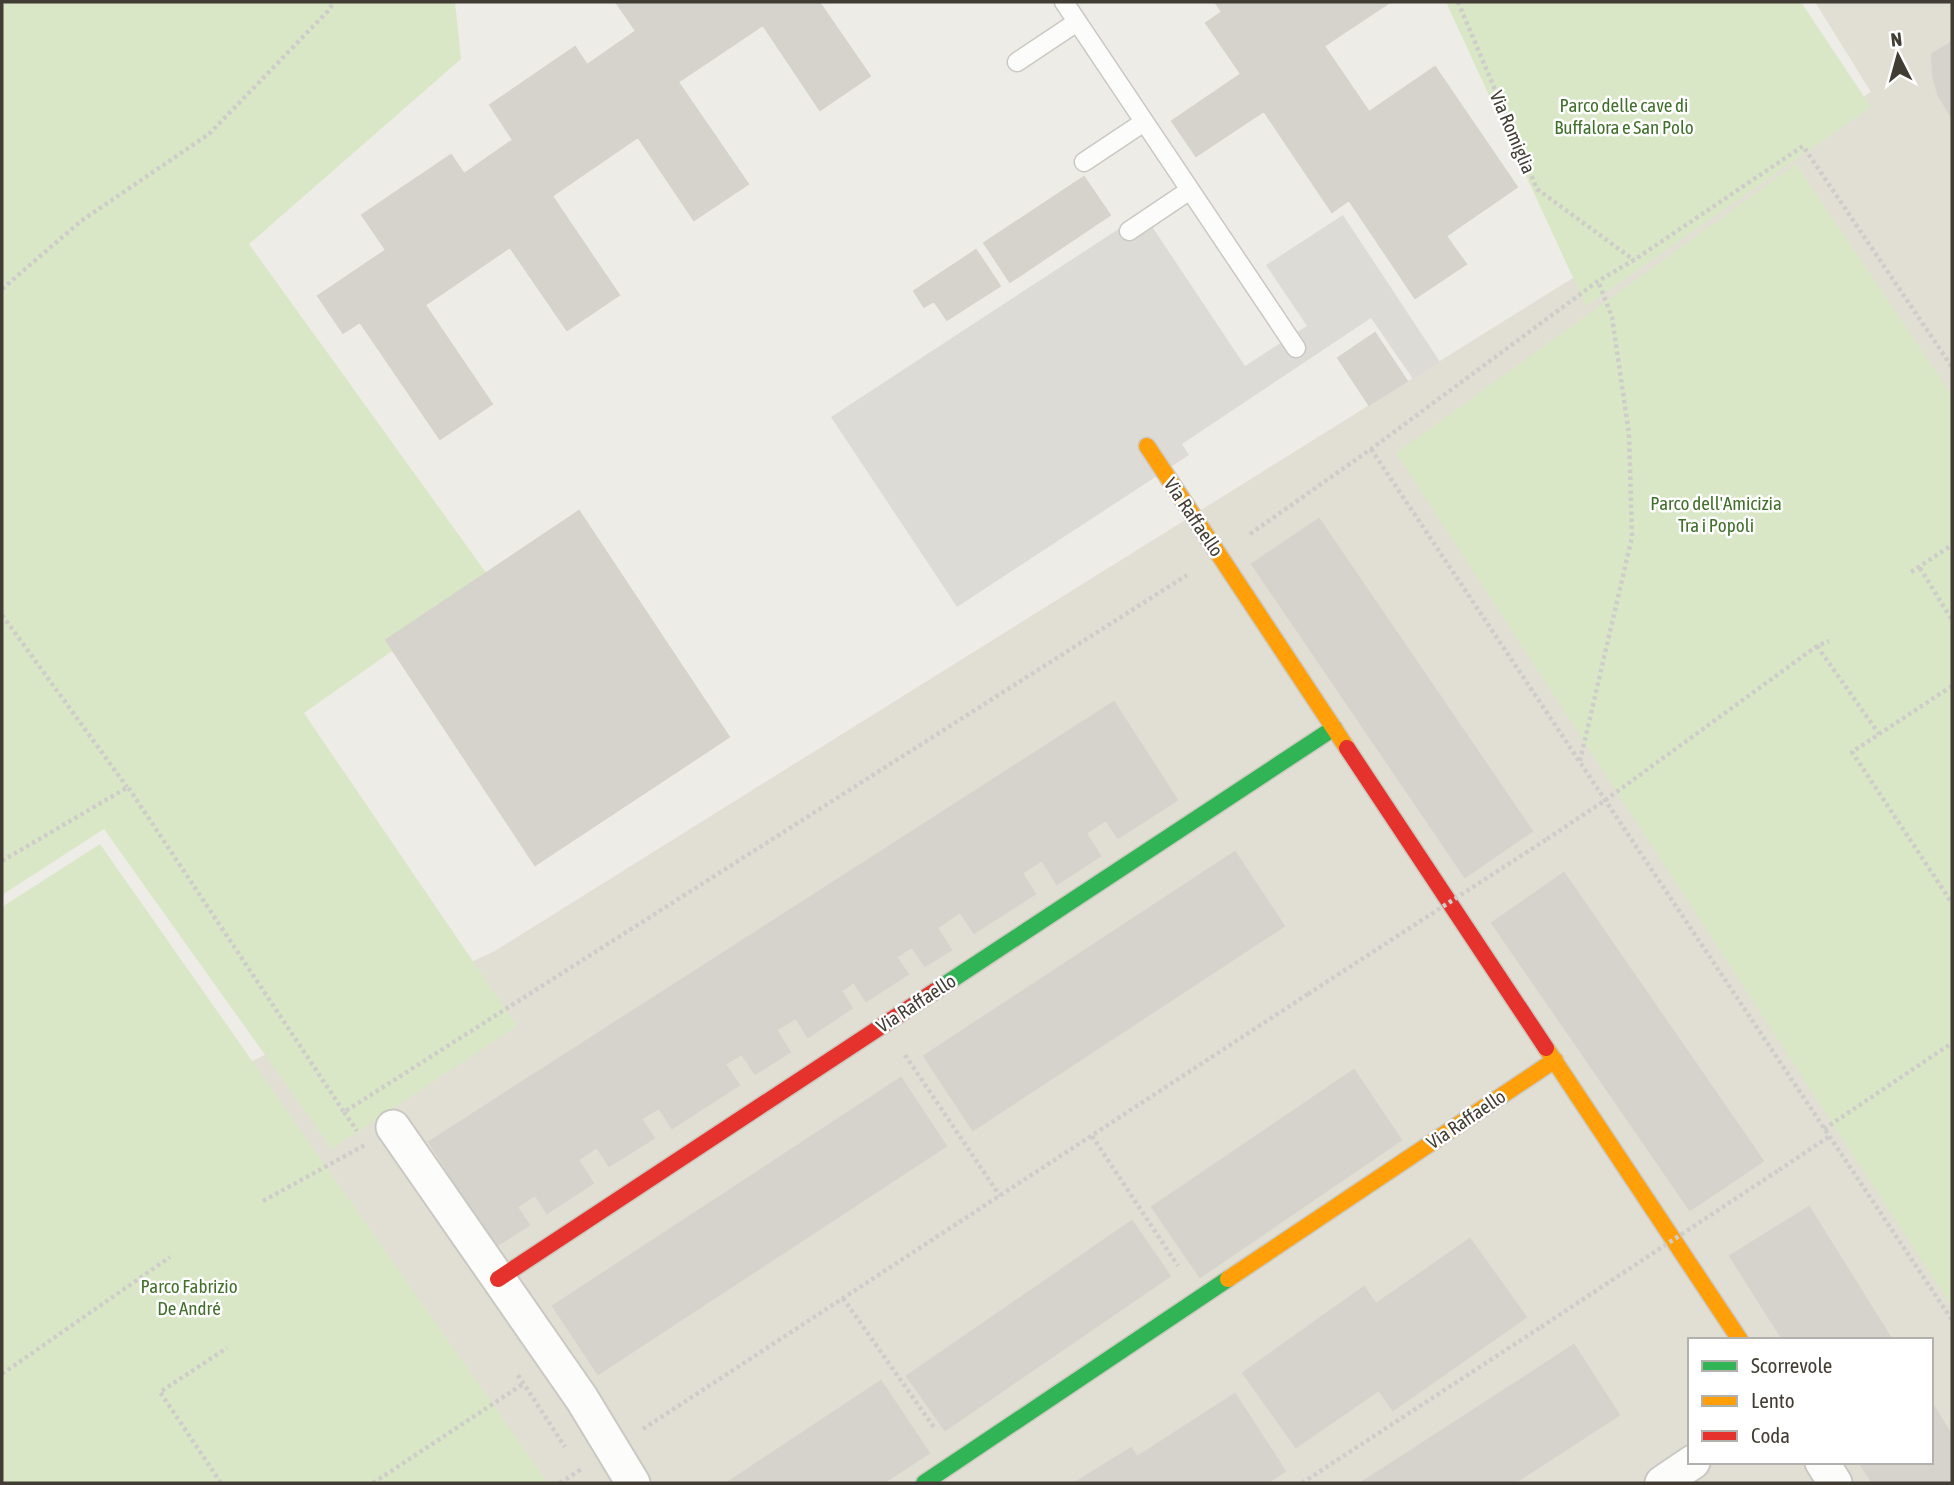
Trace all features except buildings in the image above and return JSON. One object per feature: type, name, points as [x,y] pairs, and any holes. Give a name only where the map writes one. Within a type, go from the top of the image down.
[{"type":"street","name":"Via Raffaello","points":[[1147,446],[1739,1338]]},
{"type":"street","name":"Via Raffaello","points":[[498,1279],[1334,728]]},
{"type":"street","name":"Via Raffaello","points":[[924,1483],[1555,1060]]},
{"type":"street","points":[[379,1136],[498,1279],[582,1399],[633,1483]]},
{"type":"street","points":[[1662,1483],[1690,1464]]},
{"type":"street","points":[[1823,1464],[1835,1483]]},
{"type":"lane","points":[[1064,2],[1296,348]]},
{"type":"lane","points":[[1017,62],[1077,22]]},
{"type":"lane","points":[[1084,162],[1144,122]]},
{"type":"lane","points":[[1129,231],[1190,190]]},
{"type":"path","points":[[2,289],[81,221],[209,134],[334,2]]},
{"type":"path","name":"Via Romiglia","points":[[1458,2],[1537,189],[1634,260]]},
{"type":"path","points":[[2,615],[128,787],[344,1112],[1219,555],[1371,449],[1598,281],[1634,260],[1803,146],[1952,367]]},
{"type":"path","points":[[1580,762],[1632,537],[1629,434],[1612,317],[1598,281]]},
{"type":"path","points":[[1371,449],[1952,1320]]},
{"type":"path","points":[[1911,572],[1952,545]]},
{"type":"path","points":[[1920,568],[1952,620]]},
{"type":"path","points":[[560,1483],[1547,839],[1604,801],[1817,646],[1829,641]]},
{"type":"path","points":[[1817,646],[1879,734]]},
{"type":"path","points":[[1952,686],[1852,752],[1952,903]]},
{"type":"path","points":[[2,861],[128,787]]},
{"type":"path","points":[[884,1024],[1000,1196]]},
{"type":"path","points":[[1824,1129],[1952,1043]]},
{"type":"path","points":[[263,1201],[379,1136]]},
{"type":"path","points":[[1092,1136],[1199,1298]]},
{"type":"path","points":[[1302,1483],[1830,1136]]},
{"type":"path","points":[[2,1374],[170,1257]]},
{"type":"path","points":[[843,1298],[957,1461]]},
{"type":"path","points":[[221,1483],[160,1392],[227,1348]]},
{"type":"path","points":[[373,1483],[523,1384]]},
{"type":"shaded area","points":[[1815,2],[1952,2],[1952,1483],[2,1483],[2,1174],[493,952],[1871,92]]},
{"type":"shaded area","points":[[1143,213],[1245,366],[1307,326],[1266,265],[1343,215],[1440,362],[1413,379],[1371,318],[1182,444],[1189,455],[957,607],[831,417]]},
{"type":"green space","points":[[2,2],[455,2],[461,59],[249,244],[492,581],[304,713],[517,1026],[332,1149],[104,829],[2,895]]},
{"type":"green space","name":"Parco delle cave di Buffalora e San Polo","points":[[1446,2],[1801,2],[1871,107],[1586,306]]},
{"type":"green space","name":"Parco dell'Amicizia Tra i Popoli","points":[[1796,164],[1952,395],[1952,1307],[1396,453]]},
{"type":"green space","name":"Parco Fabrizio De André","points":[[100,844],[548,1483],[2,1483],[2,907]]},
{"type":"traffic: fast","points":[[935,991],[1334,728]]},
{"type":"traffic: fast","points":[[924,1483],[1228,1279]]},
{"type":"traffic: slow","points":[[1147,446],[1347,748]]},
{"type":"traffic: slow","points":[[1546,1048],[1739,1338]]},
{"type":"traffic: slow","points":[[1228,1279],[1555,1060]]},
{"type":"traffic: jam","points":[[1347,748],[1546,1048]]},
{"type":"traffic: jam","points":[[498,1279],[935,991]]}]
